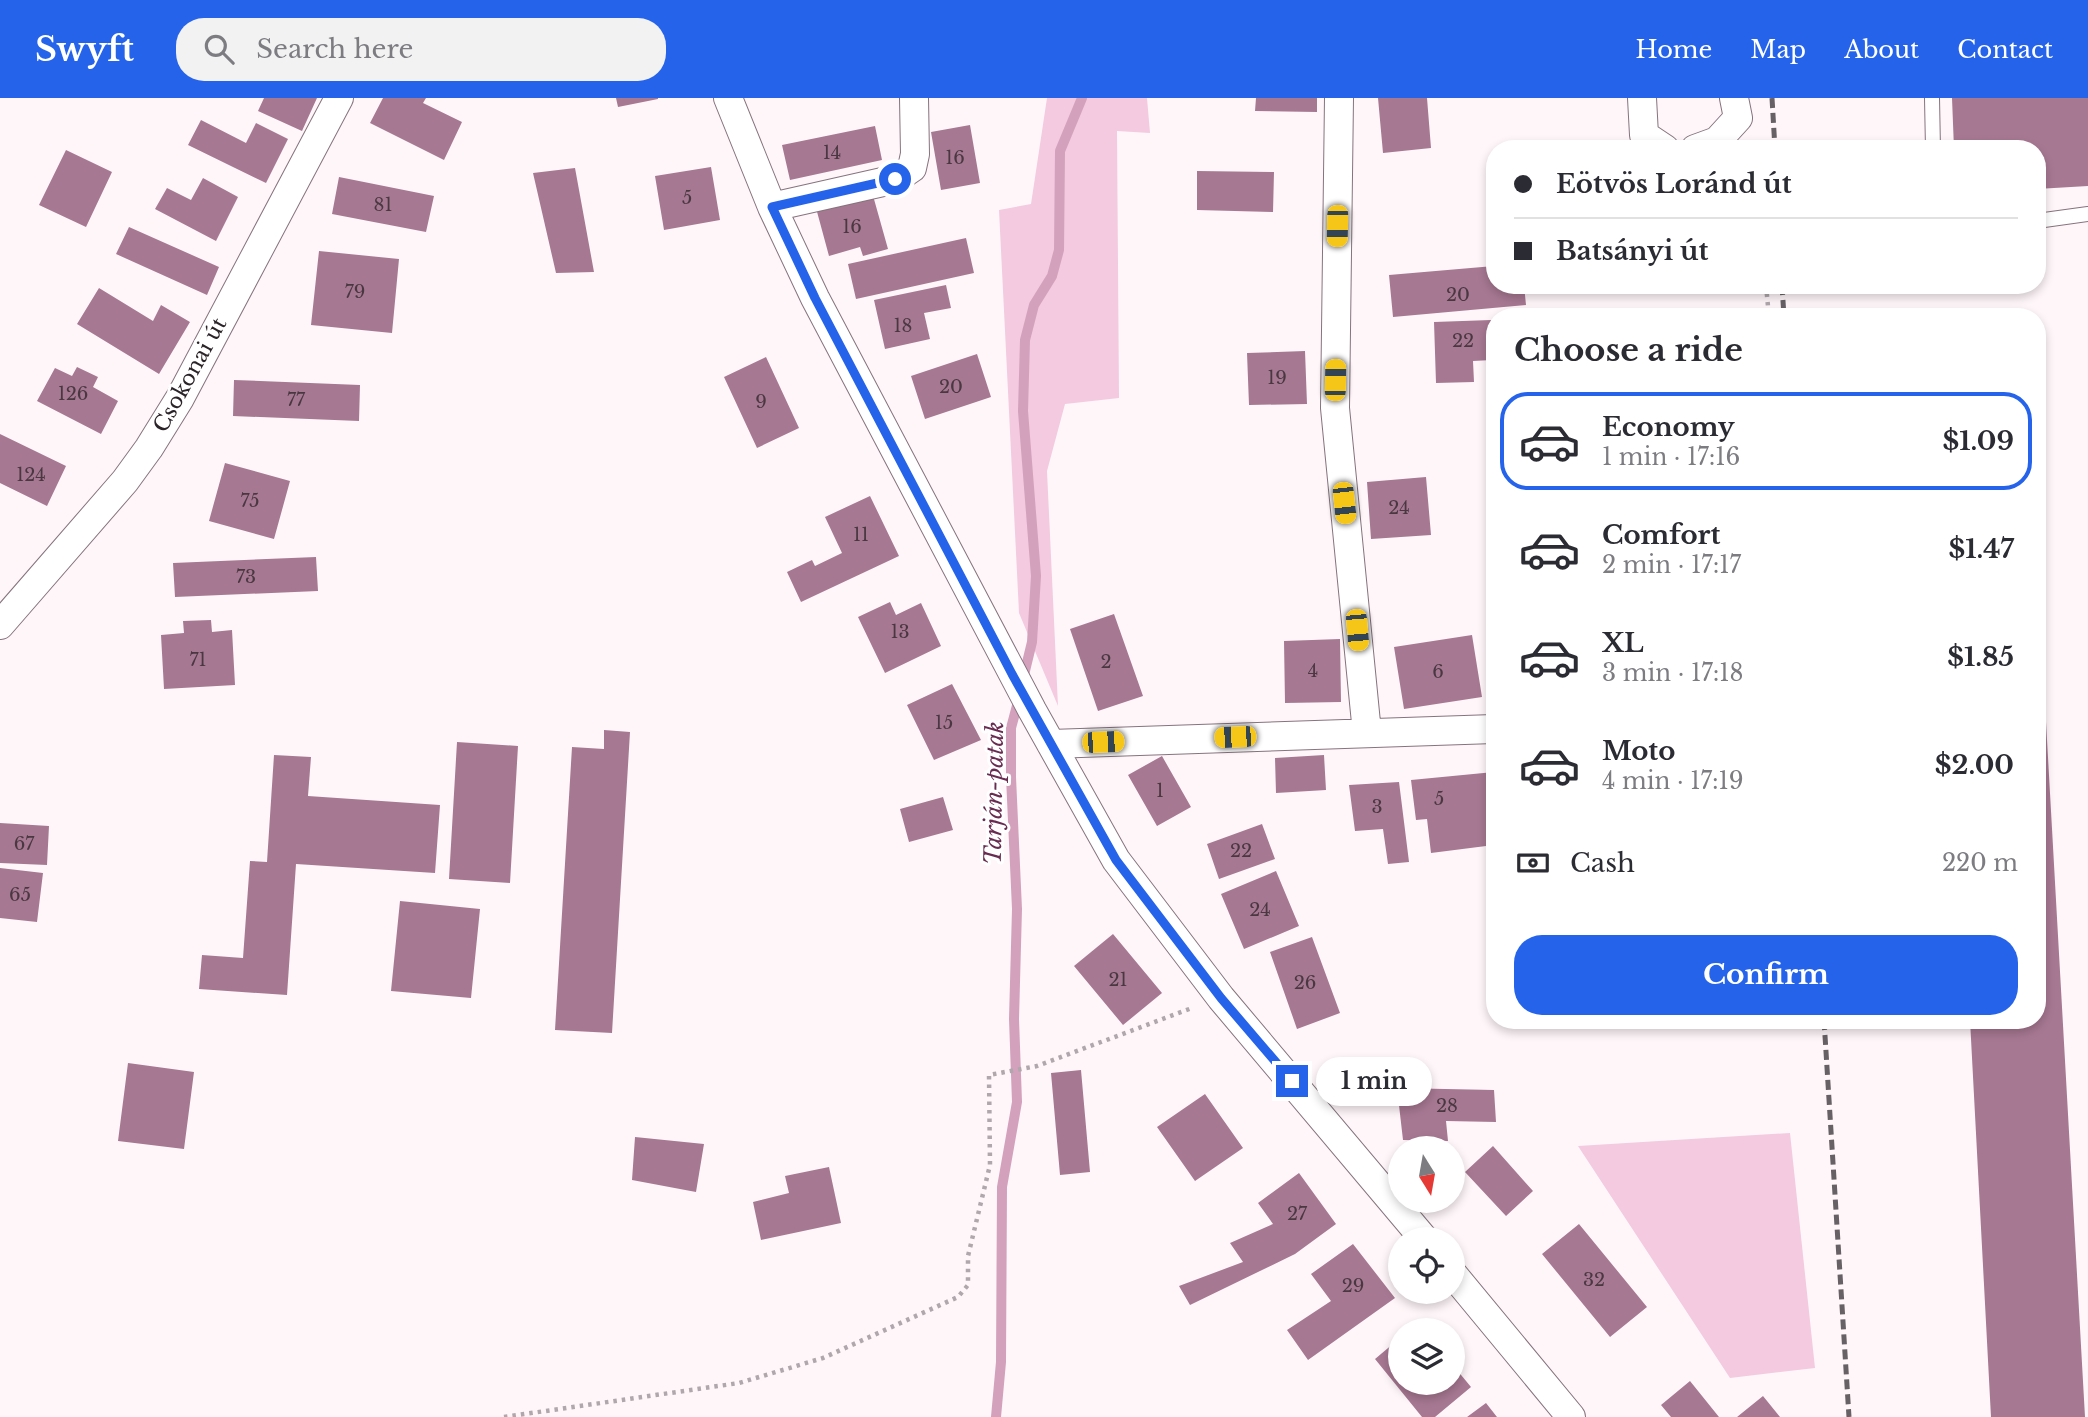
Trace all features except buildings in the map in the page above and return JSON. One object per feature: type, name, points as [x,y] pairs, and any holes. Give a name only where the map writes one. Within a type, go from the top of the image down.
[{"type":"street","name":"Csokonai út","points":[[0,625],[125,481],[149,448],[186,386],[339,98]]},
{"type":"street","points":[[728,98],[772,207],[815,298],[990,632],[1116,860],[1221,998],[1414,1227]]},
{"type":"street","points":[[772,207],[895,179],[912,168],[915,154],[914,98]]},
{"type":"street","points":[[1339,98],[1335,408],[1367,733]]},
{"type":"street","points":[[1642,98],[1644,135],[1652,140]]},
{"type":"street","points":[[1718,140],[1738,118],[1734,98]]},
{"type":"street","points":[[1051,744],[1486,729]]},
{"type":"street","points":[[1465,1289],[1571,1417]]},
{"type":"lane","points":[[1932,98],[1933,140]]},
{"type":"lane","points":[[2046,220],[2088,214]]},
{"type":"path","points":[[504,1417],[739,1383],[823,1358],[958,1297],[968,1285],[968,1256],[990,1165],[989,1075],[1037,1066],[1221,998]]},
{"type":"shaded area","points":[[1047,98],[1147,98],[1150,133],[1117,131],[1119,398],[1065,404],[1047,471],[1058,706],[1019,613],[999,210],[1031,204]]},
{"type":"shaded area","points":[[1790,1133],[1815,1368],[1730,1378],[1578,1146]]},
{"type":"waterway","name":"Tarján-patak","points":[[1023,679],[1032,642],[1036,576],[1023,411],[1025,340],[1034,305],[1052,276],[1059,250],[1060,151],[1082,98]]},
{"type":"waterway","name":"Tarján-patak","points":[[996,1417],[1001,1362],[1002,1187],[1017,1102],[1014,1019],[1017,909],[1011,728],[1019,698]]},
{"type":"railway","points":[[1772,98],[1774,140]]},
{"type":"railway","points":[[1783,294],[1783,308]]},
{"type":"railway","points":[[1825,1029],[1849,1417]]},
{"type":"route","points":[[895,179],[772,207],[815,298],[1012,674],[1116,860],[1221,998],[1292,1081]]}]
